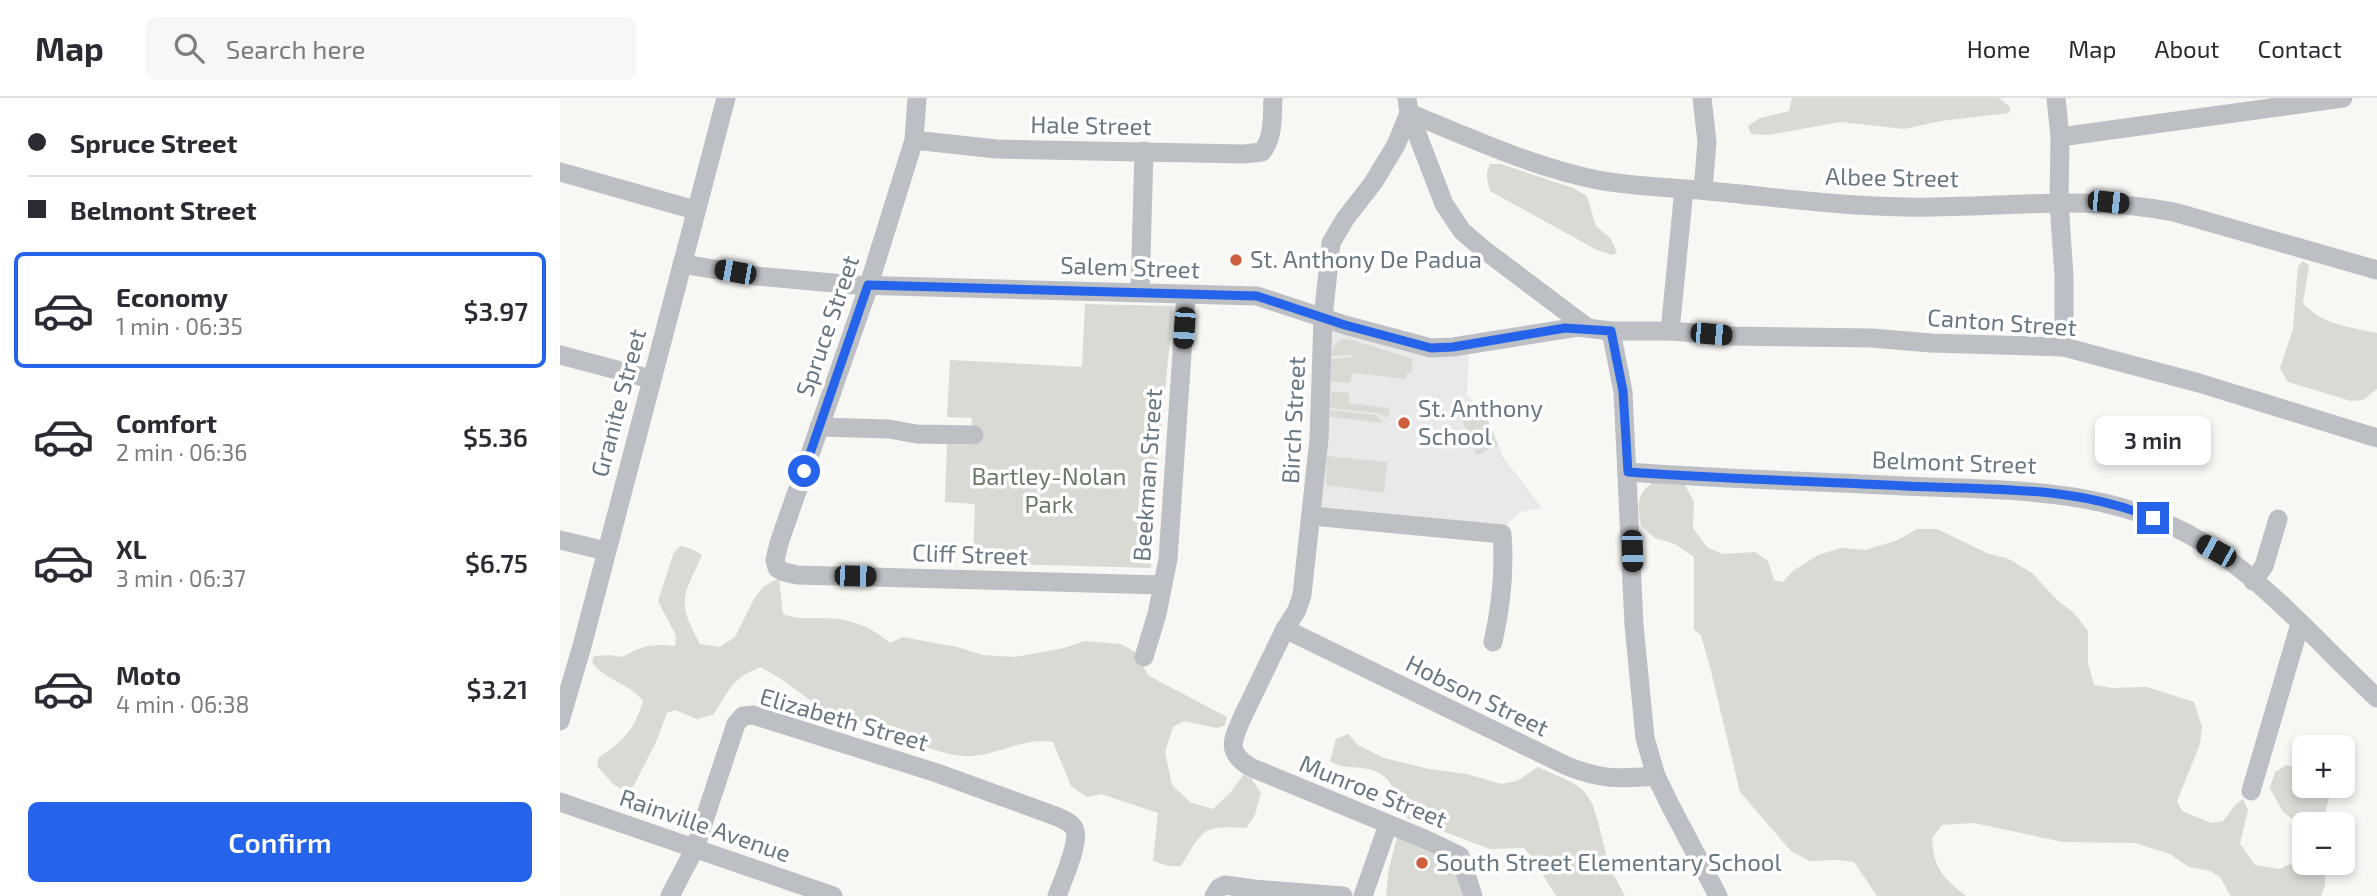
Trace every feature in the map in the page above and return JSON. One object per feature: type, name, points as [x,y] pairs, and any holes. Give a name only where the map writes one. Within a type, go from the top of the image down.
[{"type":"street","name":"Granite Street","points":[[560,721],[726,98]]},
{"type":"street","name":"Spruce Street","points":[[777,568],[775,560],[779,544],[868,285],[914,140],[917,98]]},
{"type":"street","name":"Hale Street","points":[[914,140],[996,149],[1244,154],[1262,152],[1271,132],[1273,98]]},
{"type":"street","points":[[1671,331],[1694,189],[1707,142],[1702,98]]},
{"type":"street","points":[[2056,98],[2060,136],[2059,203],[2064,276],[2064,347]]},
{"type":"street","points":[[2060,136],[2343,98]]},
{"type":"street","points":[[1408,106],[1444,204],[1462,231],[1589,328]]},
{"type":"street","name":"Albee Street","points":[[1408,106],[1511,154],[1599,180],[1905,208],[2108,202],[2174,212],[2377,270]]},
{"type":"street","name":"Birch Street","points":[[1233,750],[1239,725],[1302,595],[1319,439],[1323,318],[1331,243],[1390,155],[1408,106]]},
{"type":"street","points":[[1140,292],[1144,151]]},
{"type":"street","points":[[560,172],[695,210]]},
{"type":"street","name":"Salem Street","points":[[682,264],[756,276],[868,285],[1257,296],[1323,318],[1431,348],[1453,347],[1565,328],[1611,331]]},
{"type":"street","name":"Beekman Street","points":[[1144,657],[1168,559],[1186,294]]},
{"type":"street","points":[[1611,331],[1623,391],[1639,687],[1645,738],[1656,776],[1718,896]]},
{"type":"street","name":"Canton Street","points":[[1611,331],[1872,338],[1931,343],[2064,347],[2199,383],[2377,438]]},
{"type":"street","points":[[560,355],[651,379]]},
{"type":"street","points":[[819,427],[974,435]]},
{"type":"street","name":"Belmont Street","points":[[1628,472],[1833,483],[1990,487],[2045,492],[2133,509],[2172,526],[2216,551],[2300,624],[2377,698]]},
{"type":"street","points":[[1312,516],[1502,534],[1502,591],[1493,642]]},
{"type":"street","points":[[2253,582],[2264,566],[2278,519]]},
{"type":"street","points":[[560,540],[606,551]]},
{"type":"street","name":"Cliff Street","points":[[777,568],[797,575],[1162,585]]},
{"type":"street","points":[[2251,791],[2300,624]]},
{"type":"street","name":"Hobson Street","points":[[1285,629],[1592,776],[1618,779],[1656,776]]},
{"type":"street","name":"Elizabeth Street","points":[[670,896],[695,848],[733,731],[738,720],[748,715],[937,773],[1058,817],[1074,827],[1076,835],[1057,896]]},
{"type":"street","name":"Munroe Street","points":[[1233,750],[1239,760],[1250,767],[1460,856],[1473,896]]},
{"type":"street","name":"Rainville Avenue","points":[[560,802],[833,896]]},
{"type":"street","points":[[1363,896],[1388,825]]},
{"type":"street","points":[[1214,896],[1219,888],[1226,885],[1254,890],[1343,896]]},
{"type":"shaded area","name":"St. Anthony School","points":[[1323,318],[1345,325],[1469,344],[1467,395],[1484,411],[1503,457],[1542,508],[1520,512],[1506,525],[1502,534],[1312,516]]},
{"type":"green space","points":[[1792,98],[1999,98],[2010,107],[2009,113],[1941,121],[1904,129],[1841,122],[1768,135],[1751,134],[1748,126],[1760,118],[1789,111]]},
{"type":"green space","points":[[1490,164],[1501,164],[1573,188],[1587,196],[1596,226],[1611,239],[1617,253],[1612,255],[1597,250],[1490,191],[1487,171]]},
{"type":"green space","points":[[2303,261],[2309,265],[2303,303],[2328,321],[2377,333],[2377,389],[2363,400],[2351,401],[2288,382],[2280,368],[2293,329],[2298,266]]},
{"type":"green space","name":"Bartley-Nolan Park","points":[[1085,304],[1173,306],[1151,568],[973,563],[975,504],[945,502],[947,444],[970,445],[972,418],[947,417],[950,360],[1082,367]]},
{"type":"green space","points":[[1342,339],[1413,359],[1411,374],[1407,373],[1406,379],[1353,373],[1350,383],[1331,382],[1331,359],[1354,357],[1331,356],[1333,347]]},
{"type":"green space","points":[[1331,391],[1349,393],[1349,403],[1390,408],[1388,418],[1378,413],[1330,408]]},
{"type":"green space","points":[[1330,410],[1376,415],[1383,423],[1330,417]]},
{"type":"green space","points":[[1484,411],[1498,445],[1477,455],[1462,420]]},
{"type":"green space","points":[[1327,456],[1387,462],[1384,493],[1326,485]]},
{"type":"green space","points":[[1652,483],[1685,485],[1694,502],[1693,528],[1707,547],[1722,554],[1755,552],[1768,561],[1774,580],[1783,582],[1793,571],[1818,555],[1841,548],[1865,550],[1898,540],[1917,529],[1937,529],[1989,554],[2007,558],[2032,573],[2057,600],[2074,613],[2088,631],[2088,663],[2094,685],[2112,688],[2147,687],[2194,702],[2202,727],[2200,744],[2177,801],[2182,811],[2211,823],[2223,821],[2243,799],[2248,810],[2240,844],[2255,865],[2279,869],[2292,864],[2292,875],[2325,875],[2321,896],[2233,896],[2220,877],[2210,871],[2189,867],[2170,854],[2135,843],[2063,842],[1974,823],[1942,825],[1932,838],[1941,872],[1966,896],[1877,896],[1854,862],[1809,861],[1791,851],[1740,792],[1709,663],[1701,635],[1694,630],[1694,557],[1675,544],[1655,538],[1641,526],[1640,497]]},
{"type":"green space","points":[[680,546],[702,555],[685,599],[688,618],[700,644],[720,647],[735,637],[754,599],[763,587],[779,578],[783,614],[856,623],[890,643],[903,637],[983,655],[1015,657],[1064,648],[1084,641],[1121,644],[1135,652],[1149,676],[1227,717],[1225,725],[1217,728],[1184,721],[1173,727],[1165,752],[1172,785],[1190,802],[1213,809],[1231,792],[1243,775],[1251,778],[1261,793],[1255,815],[1246,828],[1220,827],[1205,832],[1181,866],[1169,866],[1153,861],[1158,813],[1101,794],[1087,797],[1071,786],[1053,742],[1031,742],[975,756],[952,755],[874,724],[832,714],[760,667],[736,681],[713,715],[697,719],[675,710],[667,713],[656,742],[633,787],[623,790],[613,784],[597,766],[599,757],[627,734],[643,701],[631,690],[604,674],[592,662],[594,656],[622,657],[647,646],[675,646],[676,636],[658,601],[674,552]]},
{"type":"green space","points":[[1348,734],[1358,745],[1384,758],[1429,769],[1467,774],[1501,784],[1517,781],[1538,767],[1571,782],[1583,790],[1592,803],[1608,864],[1625,896],[1556,896],[1524,848],[1490,849],[1407,818],[1387,779],[1373,770],[1330,761],[1336,739]]},
{"type":"green space","points":[[2286,765],[2292,767],[2292,798],[2329,798],[2326,810],[2292,812],[2292,818],[2283,812],[2270,788],[2275,772]]},
{"type":"green space","name":"South Street Elementary School","points":[[1397,838],[1451,858],[1464,896],[1386,896],[1389,868]]},
{"type":"place","name":"St. Anthony De Padua","points":[[1236,260]]},
{"type":"place","name":"St. Anthony School","points":[[1404,423]]},
{"type":"place","name":"South Street Elementary School","points":[[1422,863]]},
{"type":"route","points":[[804,471],[868,285],[1257,296],[1345,325],[1431,348],[1453,347],[1565,328],[1611,331],[1623,391],[1628,472],[1833,483],[1990,487],[2094,500],[2133,509],[2153,518]]}]
